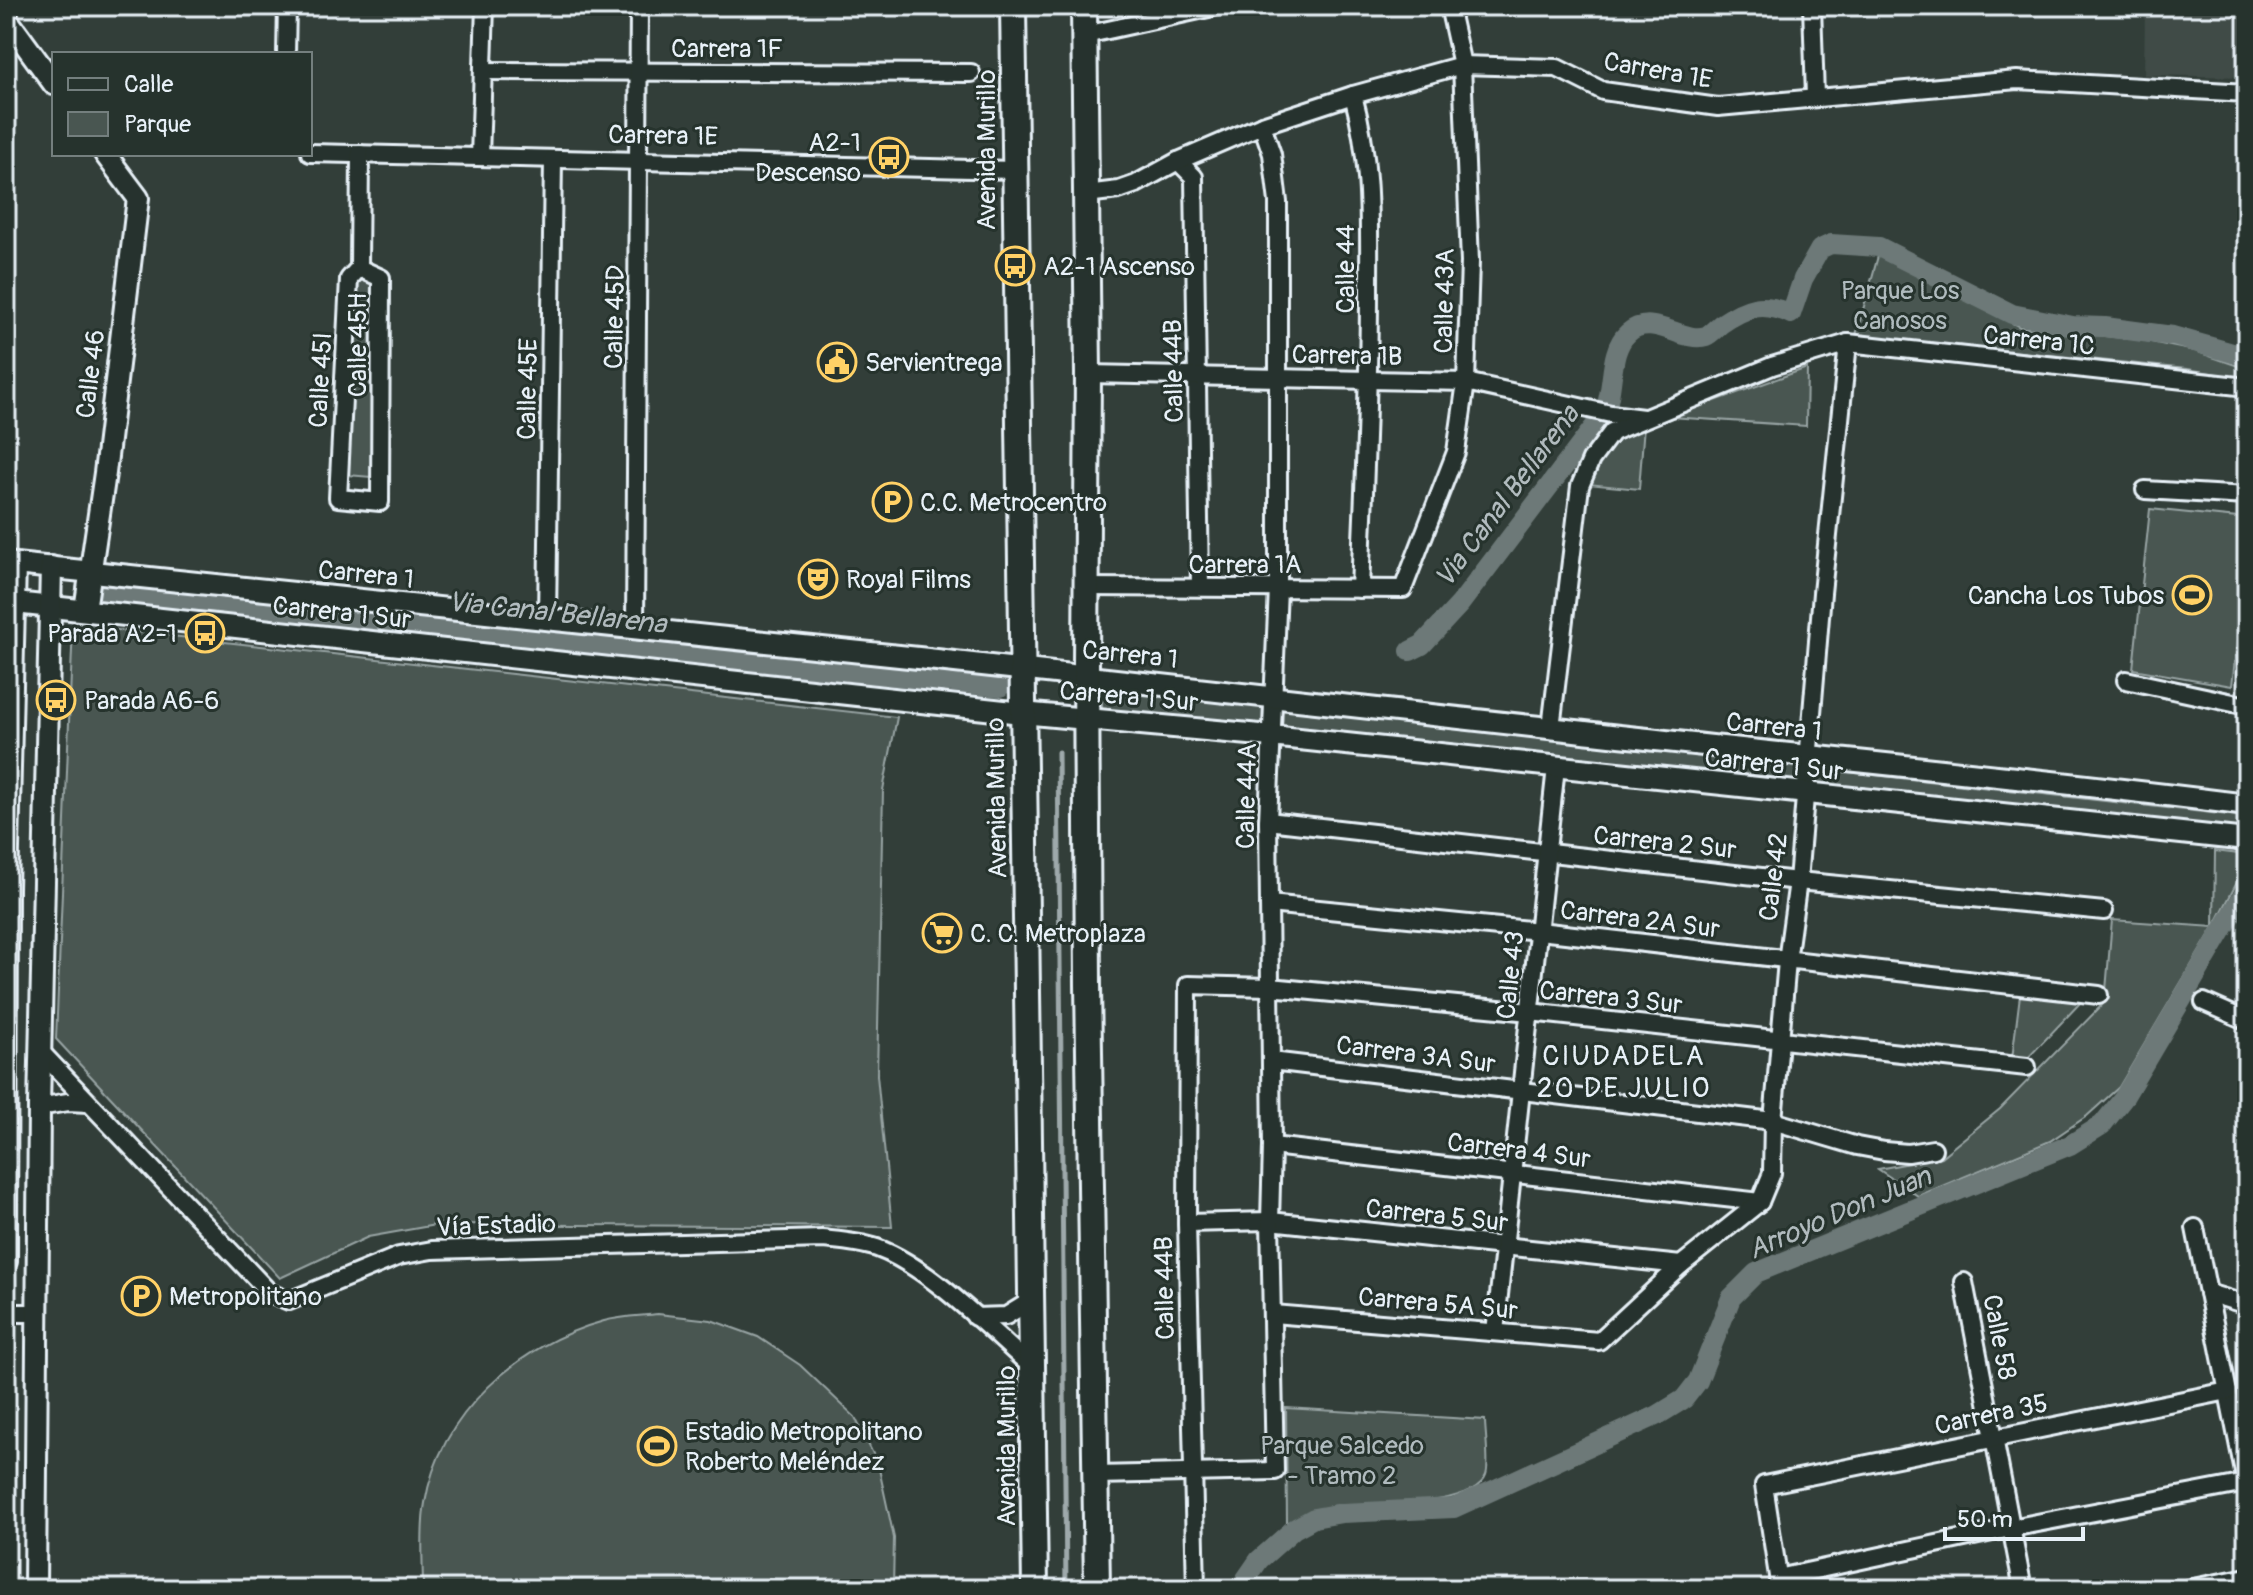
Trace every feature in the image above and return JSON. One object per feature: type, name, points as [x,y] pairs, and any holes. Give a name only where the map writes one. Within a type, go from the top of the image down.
[{"type":"main road","name":"Avenida Murillo","points":[[1013,6],[1035,1589]]},
{"type":"main road","points":[[1084,6],[1088,374],[1088,985],[1097,1589]]},
{"type":"street","points":[[286,52],[287,6]]},
{"type":"street","points":[[480,157],[485,6]]},
{"type":"street","name":"Calle 45D","points":[[635,629],[639,6]]},
{"type":"street","points":[[1085,35],[1218,6]]},
{"type":"street","name":"Calle 43A","points":[[1403,589],[1456,452],[1466,382],[1470,262],[1462,65],[1449,6]]},
{"type":"street","points":[[1812,6],[1815,97]]},
{"type":"street","points":[[6,18],[52,81]]},
{"type":"street","name":"Carrera 1E","points":[[1086,194],[1119,190],[1136,184],[1178,161],[1262,125],[1353,95],[1462,65],[1557,68],[1603,91],[1718,107],[2017,80],[2247,93]]},
{"type":"street","name":"Carrera 1F","points":[[483,71],[971,73]]},
{"type":"street","name":"Calle 44","points":[[1353,95],[1367,158],[1369,380],[1360,589]]},
{"type":"street","name":"Calle 44A","points":[[1193,1473],[1275,1471],[1268,821],[1278,588],[1278,202],[1272,154],[1262,125]]},
{"type":"street","name":"Carrera 1E","points":[[312,153],[1014,170]]},
{"type":"street","name":"Calle 45H","points":[[360,154],[359,268],[381,278],[380,502]]},
{"type":"street","name":"Calle 46","points":[[85,610],[138,198],[106,156]]},
{"type":"street","name":"Calle 45E","points":[[547,620],[553,159]]},
{"type":"street","name":"Calle 44B","points":[[1178,161],[1194,177],[1200,587]]},
{"type":"street","name":"Calle 45I","points":[[359,268],[349,279],[338,498],[380,502]]},
{"type":"street","name":"Carrera 1C","points":[[1648,419],[1772,366],[1848,343],[2247,387]]},
{"type":"street","name":"Calle 42","points":[[1760,1202],[1772,1173],[1773,1121],[1787,961],[1807,794],[1822,593],[1848,343]]},
{"type":"street","name":"Carrera 1B","points":[[1088,374],[1466,382],[1611,414],[1648,419]]},
{"type":"street","points":[[1551,728],[1580,486],[1591,460],[1612,432],[1648,419]]},
{"type":"street","points":[[2145,490],[2247,496]]},
{"type":"street","points":[[6,1261],[11,563]]},
{"type":"street","name":"Carrera 1","points":[[11,563],[1272,695],[2247,805]]},
{"type":"street","points":[[35,1589],[39,1107],[51,567]]},
{"type":"street","name":"Carrera 1A","points":[[1086,587],[1403,589]]},
{"type":"street","name":"Carrera 1 Sur","points":[[10,602],[1022,713],[1271,736],[2247,840]]},
{"type":"street","points":[[2126,680],[2247,706]]},
{"type":"street","name":"Calle 43","points":[[1495,1332],[1556,767]]},
{"type":"street","name":"Carrera 2 Sur","points":[[1268,821],[1798,881],[2104,911]]},
{"type":"street","name":"Carrera 2A Sur","points":[[1269,904],[1539,931],[2099,995]]},
{"type":"street","name":"Calle 44B","points":[[1188,985],[1187,1223],[1196,1589]]},
{"type":"street","name":"Carrera 3 Sur","points":[[1188,985],[1270,987],[1530,1012],[2027,1067]]},
{"type":"street","points":[[2204,1002],[2247,1021]]},
{"type":"street","name":"Vía Estadio","points":[[41,1052],[270,1293],[289,1301],[399,1256],[432,1250],[822,1239],[851,1242],[897,1257],[915,1268],[1033,1368]]},
{"type":"street","name":"Carrera 3A Sur","points":[[1271,1061],[1773,1121],[1857,1146],[1908,1153],[1933,1149]]},
{"type":"street","points":[[39,1107],[68,1102],[88,1103]]},
{"type":"street","name":"Carrera 4 Sur","points":[[1272,1146],[1760,1202]]},
{"type":"street","points":[[1681,1265],[1760,1202]]},
{"type":"street","name":"Carrera 5 Sur","points":[[1187,1223],[1270,1221],[1681,1265]]},
{"type":"street","points":[[1779,1584],[2011,1528],[2247,1485],[2235,1403],[2195,1228]]},
{"type":"street","name":"Carrera 5A Sur","points":[[1273,1314],[1599,1341],[1681,1265]]},
{"type":"street","name":"Calle 58","points":[[1964,1282],[2023,1589]]},
{"type":"street","points":[[2208,1293],[2247,1305]]},
{"type":"street","points":[[975,1317],[1006,1316],[1032,1300]]},
{"type":"street","points":[[6,1313],[38,1313]]},
{"type":"street","name":"Carrera 35","points":[[1779,1584],[1764,1485],[1995,1438],[2235,1403]]},
{"type":"street","points":[[1096,1475],[1193,1473]]},
{"type":"street","points":[[2188,1589],[2247,1577]]},
{"type":"shaded area","points":[[2145,6],[2247,6],[2247,77],[2144,75]]},
{"type":"green space","name":"Parque Los Canosos","points":[[1878,256],[2020,327],[2141,340],[2195,351],[2247,369],[2247,379],[2187,369],[1856,335]]},
{"type":"green space","points":[[356,281],[374,281],[371,477],[348,475]]},
{"type":"green space","points":[[1807,368],[1806,426],[1670,417]]},
{"type":"green space","points":[[1644,425],[1639,489],[1587,484],[1614,436]]},
{"type":"green space","name":"Cancha Los Tubos","points":[[2150,509],[2247,519],[2247,550],[2232,686],[2133,669]]},
{"type":"green space","points":[[73,625],[897,717],[883,790],[877,1075],[892,1227],[441,1224],[368,1237],[280,1278],[56,1039]]},
{"type":"green space","points":[[1102,688],[2247,817],[2247,832],[1102,710]]},
{"type":"green space","points":[[2215,851],[2247,855],[2247,863],[2214,927]]},
{"type":"green space","points":[[2112,920],[2214,927],[2119,1087],[2087,1116],[2050,1141],[1918,1196],[1878,1169],[1941,1157],[2000,1109],[2105,1002]]},
{"type":"green space","points":[[2020,995],[2081,1002],[2026,1060],[2012,1059]]},
{"type":"green space","name":"Estadio Metropolitano Roberto Meléndez","points":[[658,1314],[711,1320],[758,1337],[800,1365],[855,1417],[878,1464],[894,1538],[893,1589],[423,1589],[425,1503],[447,1440],[466,1412],[488,1387],[542,1346],[604,1321]]},
{"type":"green space","name":"Parque Salcedo - Tramo 2","points":[[1286,1408],[1485,1420],[1486,1475],[1477,1486],[1462,1494],[1417,1503],[1334,1509],[1287,1524]]},
{"type":"waterway","name":"Via Canal Bellarena","points":[[1410,651],[1422,645],[1460,604],[1603,415],[1617,350],[1628,333],[1647,325],[1697,337],[1708,335],[1730,318],[1754,308],[1771,308],[1791,314],[1803,279],[1820,249],[1831,244],[1879,247],[2012,314],[2073,326],[2173,336],[2247,357]]},
{"type":"waterway","name":"Via Canal Bellarena","points":[[108,593],[1000,687]]},
{"type":"waterway","points":[[1058,752],[1066,1589]]},
{"type":"waterway","name":"Arroyo Don Juan","points":[[1239,1589],[1259,1560],[1294,1529],[1314,1518],[1342,1513],[1454,1508],[1658,1415],[1684,1399],[1698,1381],[1731,1298],[1756,1273],[2070,1145],[2102,1125],[2123,1099],[2247,889]]},
{"type":"place","name":"A2-1 Descenso","points":[[889,157]]},
{"type":"place","name":"A2-1 Ascenso","points":[[1015,266]]},
{"type":"place","name":"Servientrega","points":[[837,362]]},
{"type":"place","name":"C.C. Metrocentro","points":[[892,502]]},
{"type":"place","name":"Royal Films","points":[[818,579]]},
{"type":"place","name":"Cancha Los Tubos","points":[[2192,595]]},
{"type":"place","name":"Parada A2-1","points":[[205,633]]},
{"type":"place","name":"Parada A6-6","points":[[56,700]]},
{"type":"place","name":"C. C. Metroplaza","points":[[942,933]]},
{"type":"place","name":"Metropolitano","points":[[141,1296]]},
{"type":"place","name":"Estadio Metropolitano Roberto Meléndez","points":[[657,1446]]},
{"type":"district","name":"CIUDADELA 20 DE JULIO","points":[[1624,1071]]}]
